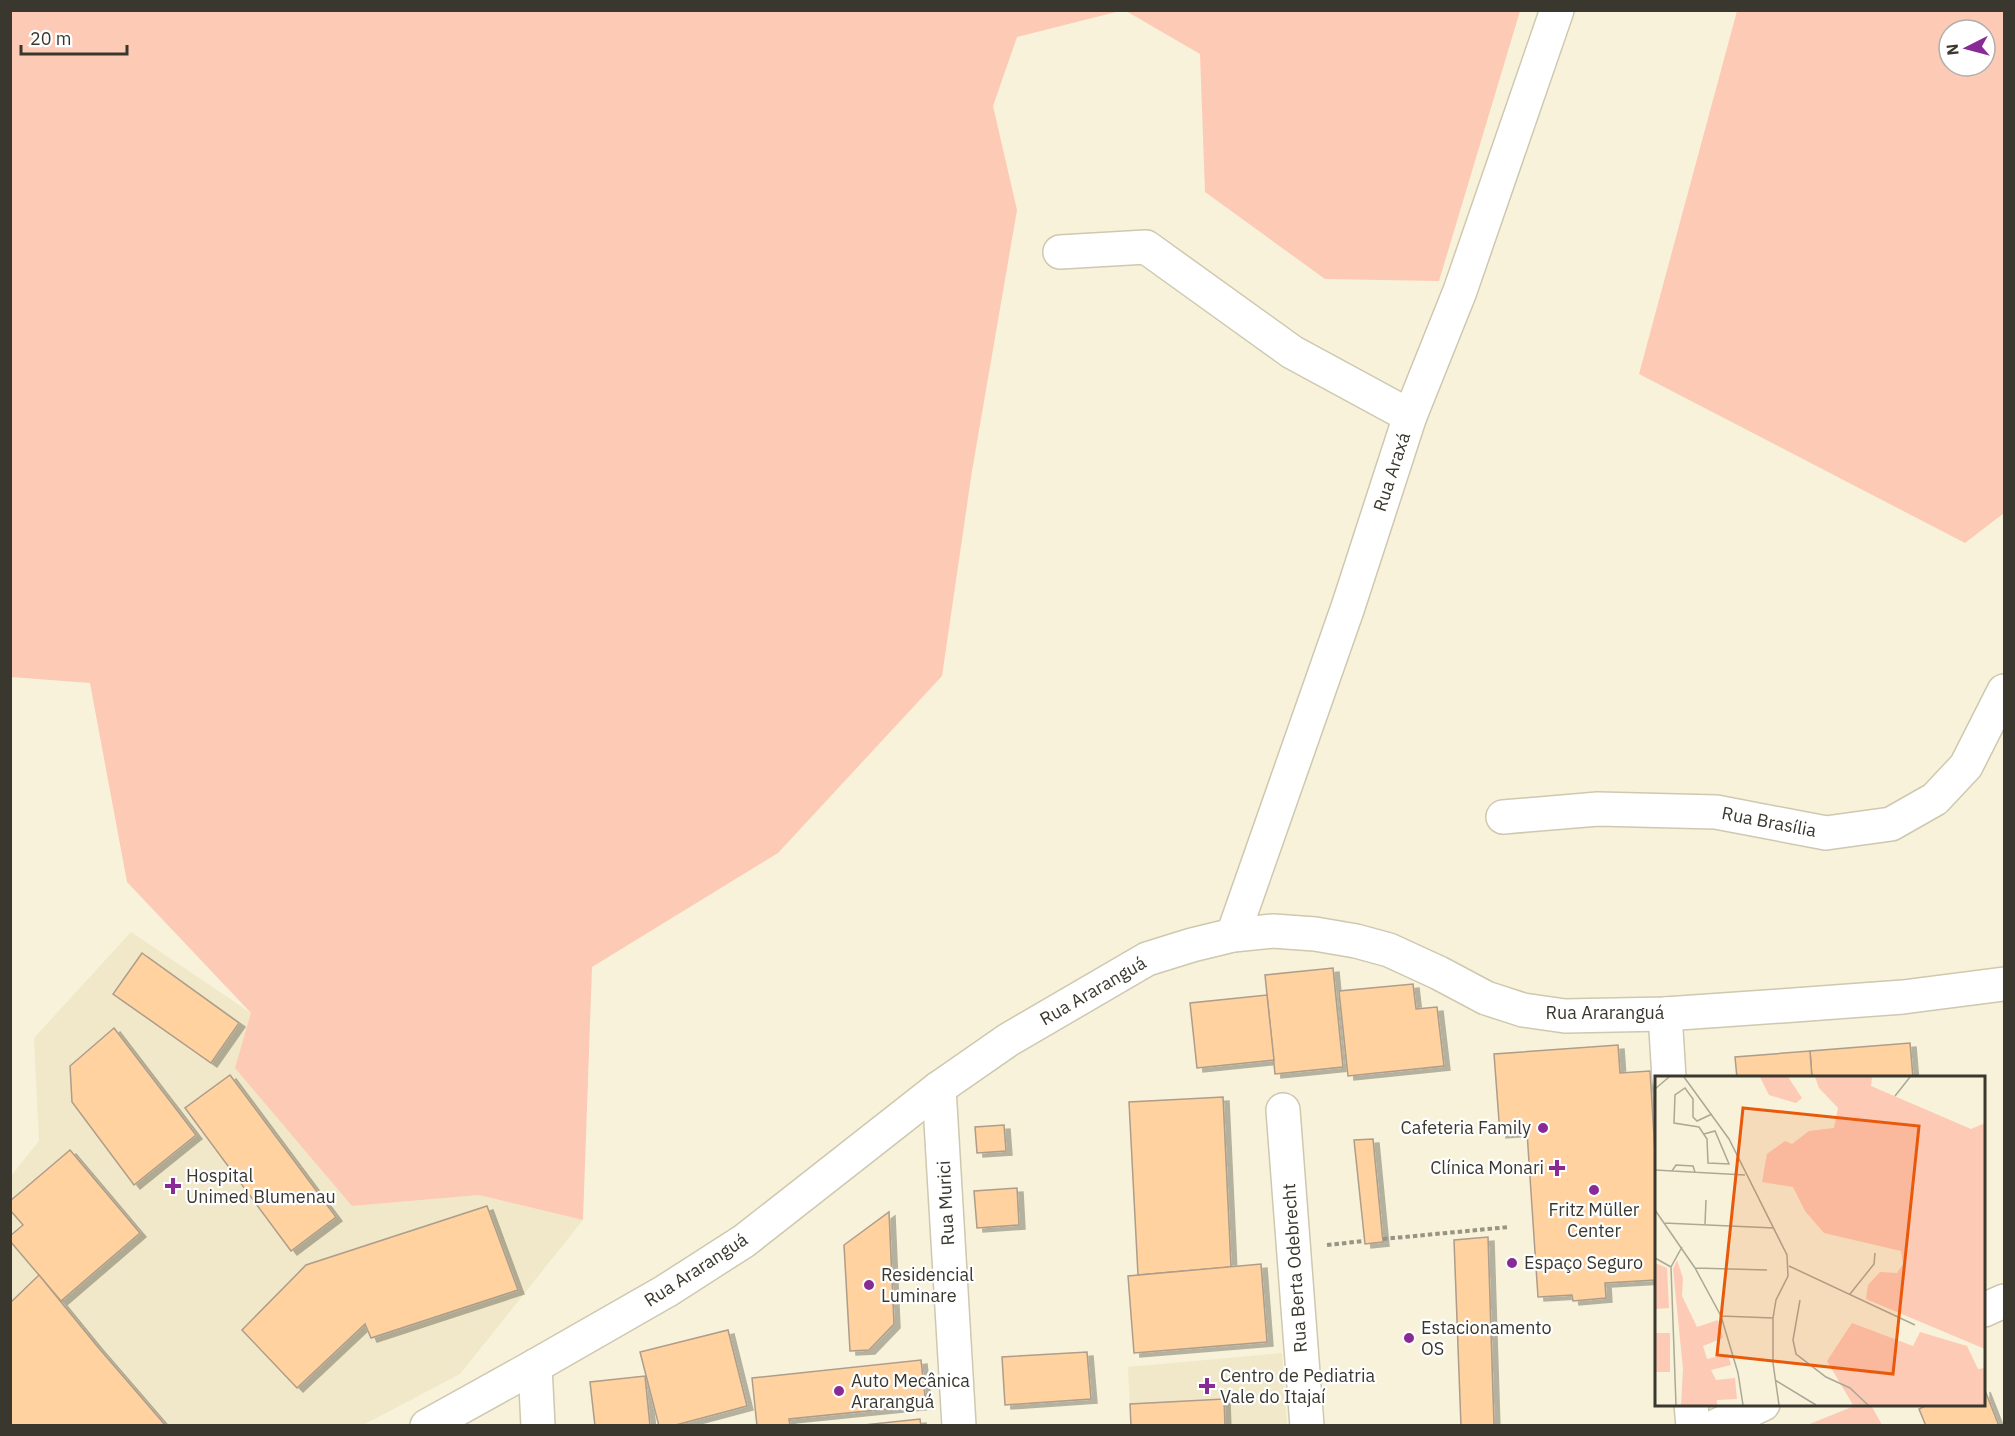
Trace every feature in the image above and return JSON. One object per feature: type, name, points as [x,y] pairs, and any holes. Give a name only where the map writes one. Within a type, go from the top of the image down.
[{"type":"street","name":"Rua Araxá","points":[[1233,935],[1348,607],[1410,416],[1460,291],[1557,10]]},
{"type":"street","points":[[1060,252],[1146,247],[1292,352],[1410,416]]},
{"type":"street","name":"Rua Brasília","points":[[1503,817],[1598,809],[1716,812],[1826,833],[1891,824],[1935,799],[1966,766],[2004,691]]},
{"type":"street","name":"Rua Araranguá","points":[[427,1425],[666,1291],[744,1241],[939,1088],[1008,1040],[1147,959],[1192,945],[1233,935],[1273,931],[1315,934],[1356,941],[1389,950],[1486,998],[1523,1010],[1565,1016],[1665,1014],[1903,997],[2004,984]]},
{"type":"street","points":[[1665,1014],[1670,1076]]},
{"type":"street","name":"Rua Murici","points":[[939,1088],[959,1425]]},
{"type":"street","name":"Rua Berta Odebrecht","points":[[1282,1110],[1307,1425]]},
{"type":"street","points":[[1985,1309],[2004,1301]]},
{"type":"street","points":[[535,1366],[538,1425]]},
{"type":"street","points":[[1691,1406],[1693,1425]]},
{"type":"street","points":[[1716,1425],[1759,1406]]},
{"type":"path","points":[[1383,1239],[1509,1227]]},
{"type":"shaded area","points":[[10,11],[1120,11],[1017,37],[993,106],[1017,210],[972,471],[942,676],[778,853],[592,967],[583,1220],[479,1195],[352,1206],[235,1068],[251,1013],[127,882],[90,683],[11,677]]},
{"type":"shaded area","points":[[1126,11],[1520,11],[1439,281],[1325,279],[1205,192],[1200,54]]},
{"type":"shaded area","points":[[1737,11],[2004,11],[2004,513],[1965,543],[1639,374]]},
{"type":"shaded area","name":"Hospital Unimed Blumenau","points":[[131,932],[251,1013],[352,1206],[479,1195],[583,1220],[460,1374],[363,1425],[11,1426],[11,1176],[39,1141],[34,1038]]},
{"type":"shaded area","name":"Centro de Pediatria Vale do Itajaí","points":[[1282,1353],[1287,1425],[1131,1425],[1128,1367]]},
{"type":"shaded area","points":[[1854,1406],[1872,1406],[1882,1425],[1807,1425]]},
{"type":"building","points":[[142,953],[239,1023],[211,1063],[113,994]]},
{"type":"building","points":[[1333,968],[1343,1067],[1275,1074],[1265,975]]},
{"type":"building","points":[[1413,984],[1416,1009],[1437,1007],[1444,1066],[1348,1076],[1339,991]]},
{"type":"building","points":[[1267,995],[1274,1060],[1197,1068],[1190,1003]]},
{"type":"building","points":[[114,1028],[196,1135],[134,1185],[72,1102],[70,1066]]},
{"type":"building","points":[[1910,1043],[1913,1076],[1812,1076],[1810,1051]]},
{"type":"building","name":"Fritz Müller Center","points":[[1618,1045],[1620,1073],[1650,1071],[1655,1154],[1655,1280],[1605,1283],[1606,1298],[1573,1301],[1572,1295],[1538,1297],[1527,1132],[1500,1134],[1494,1054]]},
{"type":"building","points":[[1810,1051],[1812,1076],[1737,1076],[1735,1057]]},
{"type":"building","points":[[230,1075],[336,1217],[291,1251],[185,1108]]},
{"type":"building","points":[[1223,1097],[1231,1267],[1138,1275],[1129,1102]]},
{"type":"building","points":[[1004,1125],[1006,1151],[977,1153],[975,1127]]},
{"type":"building","points":[[1373,1139],[1383,1242],[1365,1244],[1354,1140]]},
{"type":"building","points":[[70,1150],[140,1233],[61,1301],[10,1241],[10,1236],[23,1225],[10,1210],[10,1201]]},
{"type":"building","points":[[1017,1188],[1019,1225],[977,1228],[974,1191]]},
{"type":"building","points":[[487,1206],[518,1290],[371,1338],[365,1324],[297,1388],[242,1330],[306,1265]]},
{"type":"building","name":"Residencial Luminare","points":[[889,1212],[894,1324],[869,1350],[850,1351],[844,1245]]},
{"type":"building","points":[[1488,1237],[1494,1426],[1461,1426],[1454,1240]]},
{"type":"building","points":[[1261,1264],[1267,1342],[1134,1353],[1128,1276]]},
{"type":"building","points":[[39,1275],[166,1426],[10,1426],[10,1303]]},
{"type":"building","points":[[728,1330],[747,1406],[672,1426],[659,1426],[640,1352]]},
{"type":"building","points":[[1087,1352],[1091,1399],[1005,1405],[1002,1357]]},
{"type":"building","name":"Auto Mecânica Araranguá","points":[[921,1360],[926,1405],[789,1419],[790,1426],[757,1426],[752,1378]]},
{"type":"building","points":[[645,1376],[650,1426],[595,1426],[590,1382]]},
{"type":"building","points":[[1985,1391],[1999,1426],[1926,1426],[1919,1409],[1925,1406],[1985,1406]]},
{"type":"building","points":[[1224,1399],[1225,1426],[1131,1426],[1130,1404]]},
{"type":"building","points":[[920,1419],[921,1426],[854,1426]]},
{"type":"place","name":"Cafeteria Family","points":[[1543,1128]]},
{"type":"place","name":"Clínica Monari","points":[[1557,1168]]},
{"type":"place","name":"Hospital Unimed Blumenau","points":[[173,1186]]},
{"type":"place","name":"Fritz Müller Center","points":[[1594,1190]]},
{"type":"place","name":"Espaço Seguro","points":[[1512,1263]]},
{"type":"place","name":"Residencial Luminare","points":[[869,1285]]},
{"type":"place","name":"Estacionamento OS","points":[[1409,1338]]},
{"type":"place","name":"Centro de Pediatria Vale do Itajaí","points":[[1207,1386]]},
{"type":"place","name":"Auto Mecânica Araranguá","points":[[839,1391]]}]
